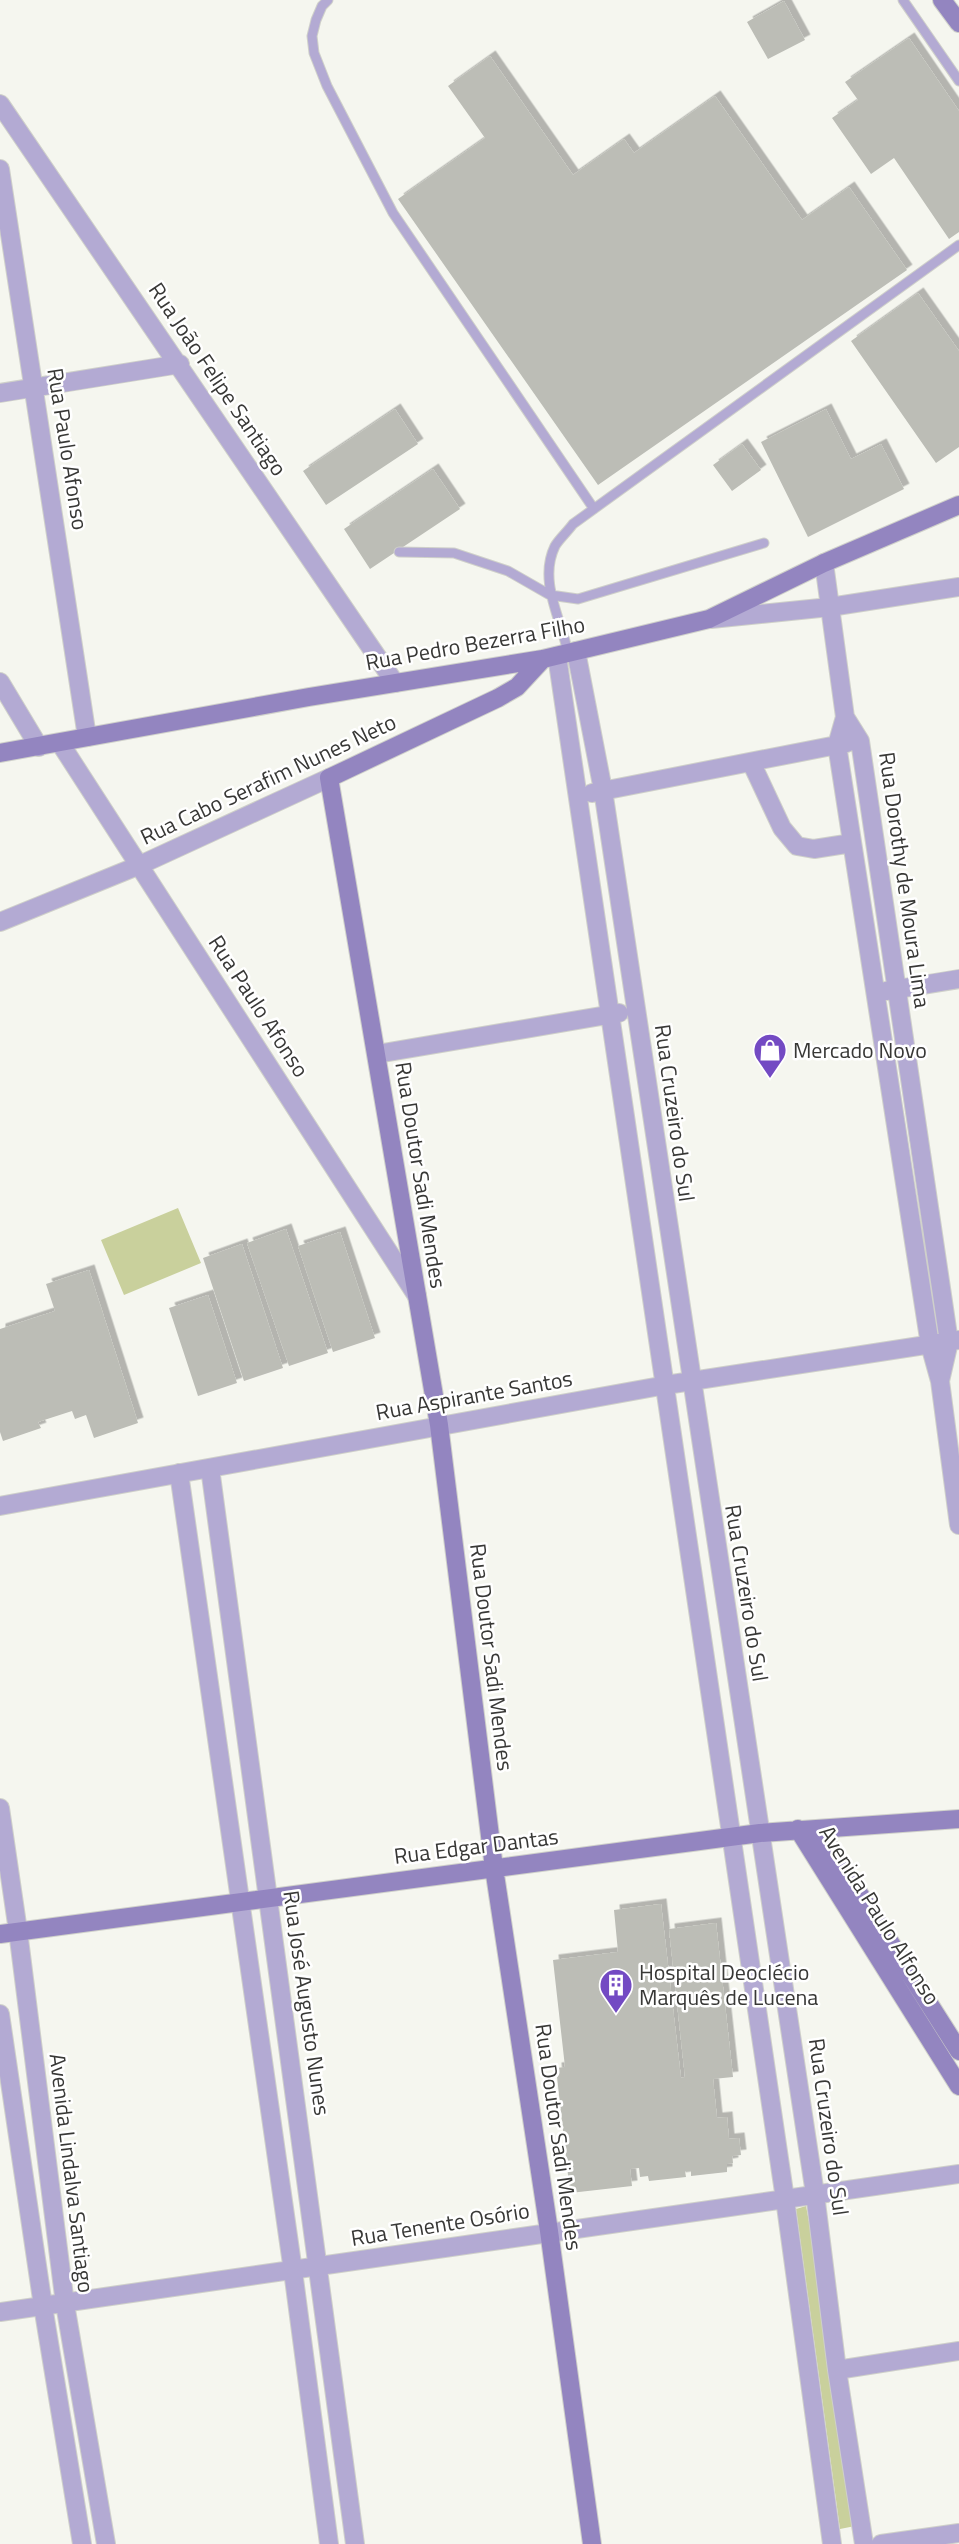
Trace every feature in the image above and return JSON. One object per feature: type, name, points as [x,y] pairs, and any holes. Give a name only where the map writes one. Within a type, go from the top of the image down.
[{"type":"street","points":[[942,0],[959,23]]},
{"type":"street","name":"Rua João Felipe Santiago","points":[[0,104],[180,364],[395,682]]},
{"type":"street","name":"Rua Paulo Afonso","points":[[0,169],[87,737]]},
{"type":"street","points":[[0,393],[180,364]]},
{"type":"street","points":[[709,619],[824,563],[959,505]]},
{"type":"street","name":"Rua Dorothy de Moura Lima","points":[[824,563],[845,717],[837,746],[930,1345],[940,1381],[959,1525]]},
{"type":"street","name":"Rua Pedro Bezerra Filho","points":[[0,753],[395,682],[561,655],[709,619],[830,607],[959,587]]},
{"type":"street","points":[[561,655],[609,1014],[666,1385],[705,1666],[785,2199],[832,2544]]},
{"type":"street","name":"Rua Cabo Serafim Nunes Neto","points":[[0,922],[140,865],[498,698],[561,655]]},
{"type":"street","name":"Rua Cruzeiro do Sul","points":[[561,655],[603,790],[704,1471],[815,2194],[837,2370],[864,2544]]},
{"type":"street","points":[[0,682],[39,747]]},
{"type":"street","name":"Rua Dorothy de Moura Lima","points":[[845,717],[860,741],[897,989],[954,1341],[940,1381]]},
{"type":"street","name":"Rua Dorothy de Moura Lima","points":[[578,795],[860,741]]},
{"type":"street","name":"Rua Paulo Afonso","points":[[60,743],[417,1296]]},
{"type":"street","points":[[751,762],[782,828],[797,846],[814,849],[852,843]]},
{"type":"street","name":"Rua Doutor Sadi Mendes","points":[[328,778],[440,1425],[494,1868],[549,2231],[592,2544]]},
{"type":"street","points":[[875,992],[959,979]]},
{"type":"street","points":[[377,1054],[636,1011]]},
{"type":"street","name":"Rua Aspirante Santos","points":[[0,1506],[666,1385],[954,1341]]},
{"type":"street","name":"Rua José Augusto Nunes","points":[[210,1468],[355,2544]]},
{"type":"street","points":[[678,1475],[704,1471]]},
{"type":"street","points":[[178,1473],[293,2271],[329,2544]]},
{"type":"street","points":[[705,1666],[733,1661]]},
{"type":"street","name":"Avenida Lindalva Santiago","points":[[0,1808],[9,1932],[64,2304],[106,2544]]},
{"type":"street","name":"Rua Edgar Dantas","points":[[9,1932],[760,1833],[959,1819]]},
{"type":"street","name":"Avenida Paulo Alfonso","points":[[818,1828],[959,2050]]},
{"type":"street","name":"Avenida Paulo Alfonso","points":[[798,1829],[959,2086]]},
{"type":"street","name":"Avenida Lindalva Santiago","points":[[0,2014],[43,2306],[82,2544]]},
{"type":"street","name":"Rua Tenente Osório","points":[[0,2312],[293,2271],[549,2231],[959,2174]]},
{"type":"street","points":[[837,2370],[959,2351]]},
{"type":"street","points":[[882,2544],[959,2533]]},
{"type":"lane","points":[[328,0],[315,20],[312,36],[314,53],[327,86],[393,213],[594,509]]},
{"type":"lane","points":[[903,0],[959,81]]},
{"type":"lane","points":[[561,655],[563,629],[550,595],[548,575],[555,546],[573,524],[959,245]]},
{"type":"lane","points":[[399,552],[454,553],[508,571],[550,595],[578,599],[764,543]]},
{"type":"green space","points":[[178,1208],[201,1263],[124,1295],[101,1240]]},
{"type":"green space","points":[[806,2206],[817,2263],[855,2526],[840,2529],[796,2209]]},
{"type":"building","points":[[784,1],[805,40],[768,59],[747,22]]},
{"type":"building","points":[[909,38],[959,111],[959,232],[949,239],[894,158],[871,174],[832,118],[858,100],[845,82]]},
{"type":"building","points":[[490,56],[573,175],[624,139],[634,153],[715,96],[802,220],[849,187],[907,270],[598,485],[398,199],[485,138],[448,86]]},
{"type":"building","points":[[918,293],[959,351],[959,447],[936,463],[851,341]]},
{"type":"building","points":[[395,409],[418,444],[326,505],[303,471]]},
{"type":"building","points":[[826,409],[851,459],[881,444],[904,489],[808,537],[761,442]]},
{"type":"building","points":[[742,444],[761,470],[732,491],[713,465]]},
{"type":"building","points":[[433,469],[460,509],[370,569],[344,529]]},
{"type":"building","points":[[286,1229],[328,1353],[289,1366],[247,1243]]},
{"type":"building","points":[[340,1232],[375,1338],[333,1352],[298,1246]]},
{"type":"building","points":[[242,1244],[283,1368],[244,1381],[203,1258]]},
{"type":"building","points":[[89,1270],[138,1423],[94,1438],[86,1415],[75,1419],[72,1411],[38,1422],[41,1428],[3,1441],[0,1432],[0,1329],[55,1311],[46,1284]]},
{"type":"building","points":[[208,1295],[237,1383],[198,1396],[169,1308]]},
{"type":"building","name":"Hospital Deoclécio Marquês de Lucena","points":[[661,1904],[681,2078],[685,2077],[669,1929],[716,1923],[733,2077],[713,2079],[717,2118],[727,2117],[729,2139],[739,2138],[741,2155],[732,2156],[733,2163],[727,2164],[727,2172],[691,2176],[691,2171],[685,2171],[686,2177],[649,2181],[648,2176],[640,2177],[639,2168],[630,2169],[632,2186],[570,2193],[556,2068],[565,2067],[553,1960],[618,1952],[614,1910]]},
{"type":"place","name":"Mercado Novo","points":[[770,1079]]},
{"type":"place","name":"Hospital Deoclécio Marquês de Lucena","points":[[616,2014]]}]
